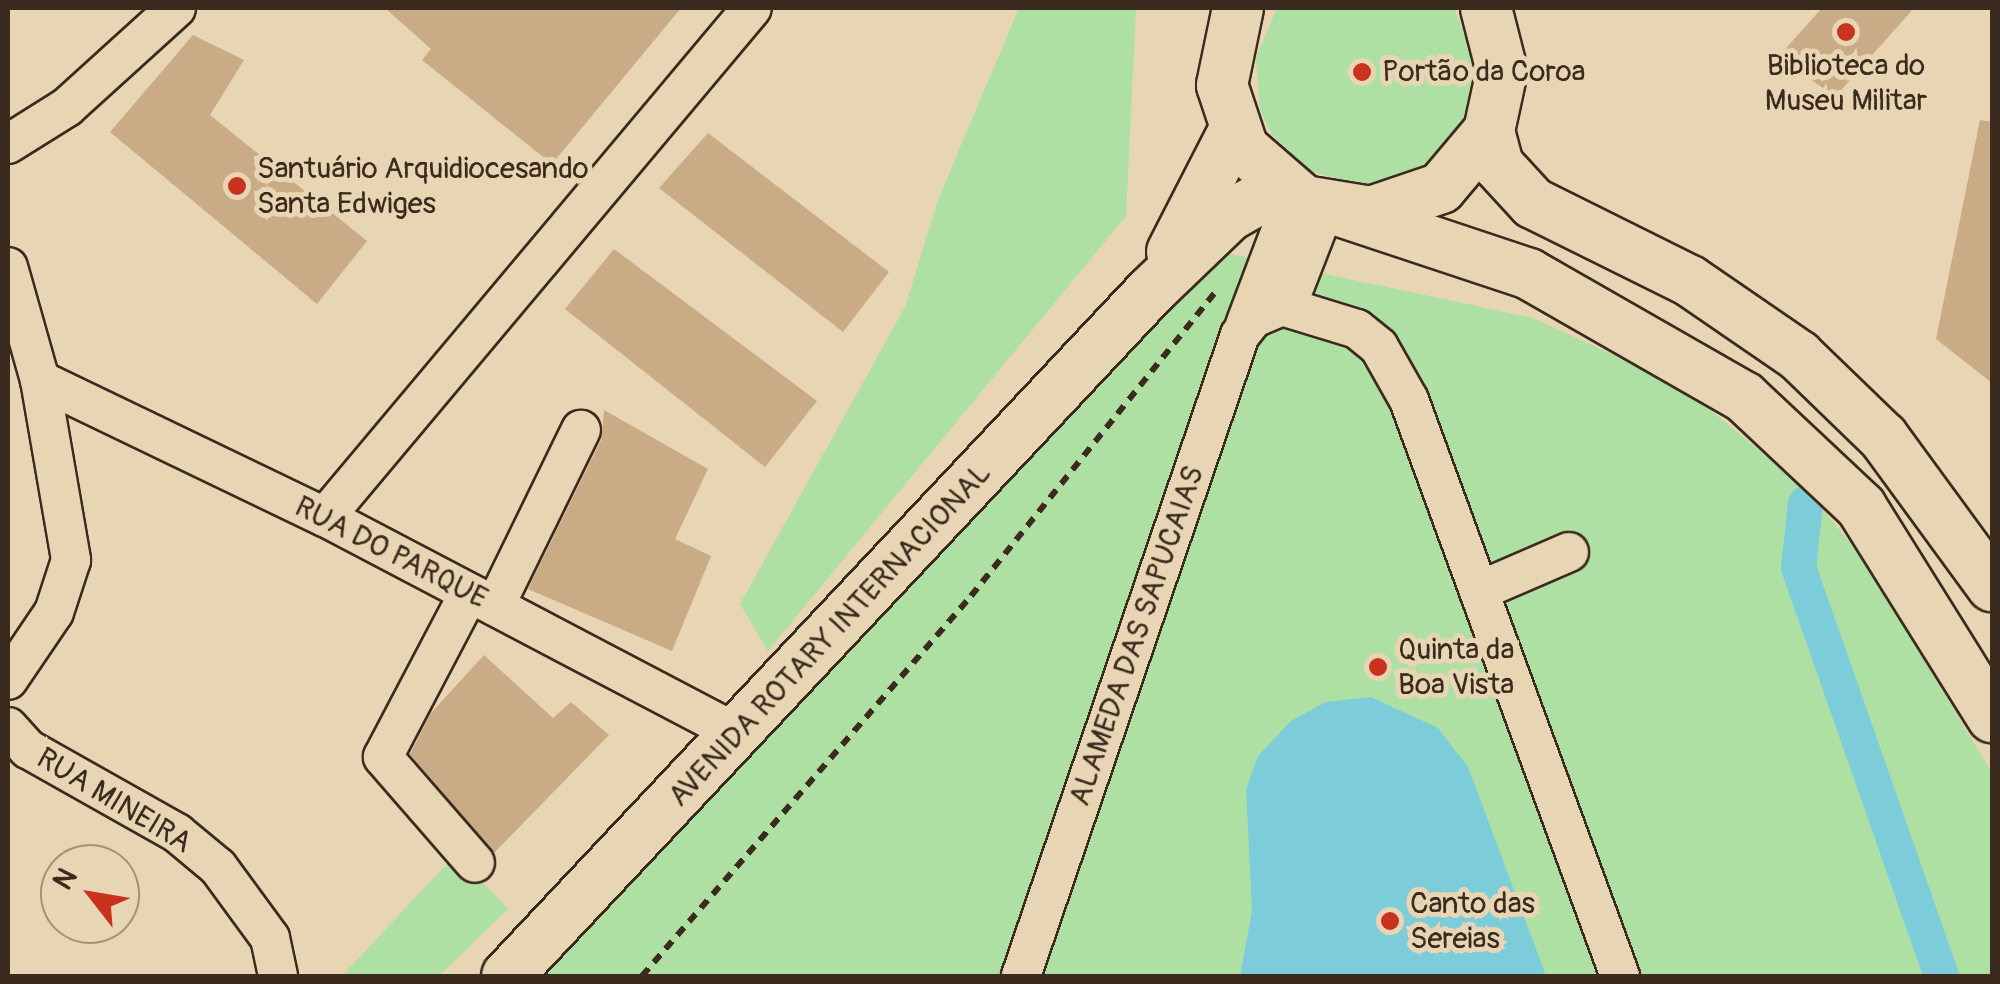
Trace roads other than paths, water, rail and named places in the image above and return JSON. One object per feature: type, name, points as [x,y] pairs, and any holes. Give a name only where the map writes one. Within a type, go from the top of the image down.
[{"type":"main road","points":[[1238,8],[1222,61],[1234,132],[1310,201],[1528,274],[1645,334],[1801,444],[1862,508],[1992,717]]},
{"type":"main road","points":[[1310,201],[1408,205],[1441,188],[1489,130],[1502,71],[1486,8]]},
{"type":"main road","points":[[1489,130],[1513,187],[1705,290],[1799,356],[1884,437],[1992,586]]},
{"type":"main road","name":"AVENIDA ROTARY INTERNACIONAL","points":[[507,976],[1150,291],[1212,209],[1234,132]]},
{"type":"main road","points":[[1447,244],[1471,200],[1513,187]]},
{"type":"main road","name":"AVENIDA ROTARY INTERNACIONAL","points":[[1212,209],[1310,201]]},
{"type":"street","points":[[8,144],[67,107],[176,8]]},
{"type":"street","points":[[325,517],[752,8]]},
{"type":"street","name":"ALAMEDA DAS SAPUCAIAS","points":[[1021,976],[1310,201]]},
{"type":"street","points":[[8,267],[40,380],[71,560],[54,612],[8,680]]},
{"type":"street","points":[[1267,314],[1357,329],[1392,366],[1620,976]]},
{"type":"street","name":"RUA DO PARQUE","points":[[40,380],[325,517],[738,734]]},
{"type":"street","points":[[476,863],[383,757],[482,600],[581,430]]},
{"type":"street","points":[[1479,591],[1569,552]]},
{"type":"street","name":"RUA MINEIRA","points":[[8,727],[28,749],[177,833],[218,867],[270,938],[278,976]]},
{"type":"water","points":[[1371,697],[1438,728],[1468,767],[1546,976],[1240,976],[1252,911],[1246,790],[1258,756],[1291,721],[1326,702]]},
{"type":"waterway","points":[[1805,503],[1798,567],[1941,976]]},
{"type":"place","name":"Biblioteca do Museu Militar","points":[[1846,32]]},
{"type":"place","name":"Portão da Coroa","points":[[1362,72]]},
{"type":"place","name":"Santuário Arquidiocesando Santa Edwiges","points":[[237,186]]},
{"type":"place","name":"Quinta da Boa Vista","points":[[1378,667]]},
{"type":"place","name":"Canto das Sereias","points":[[1390,921]]}]
